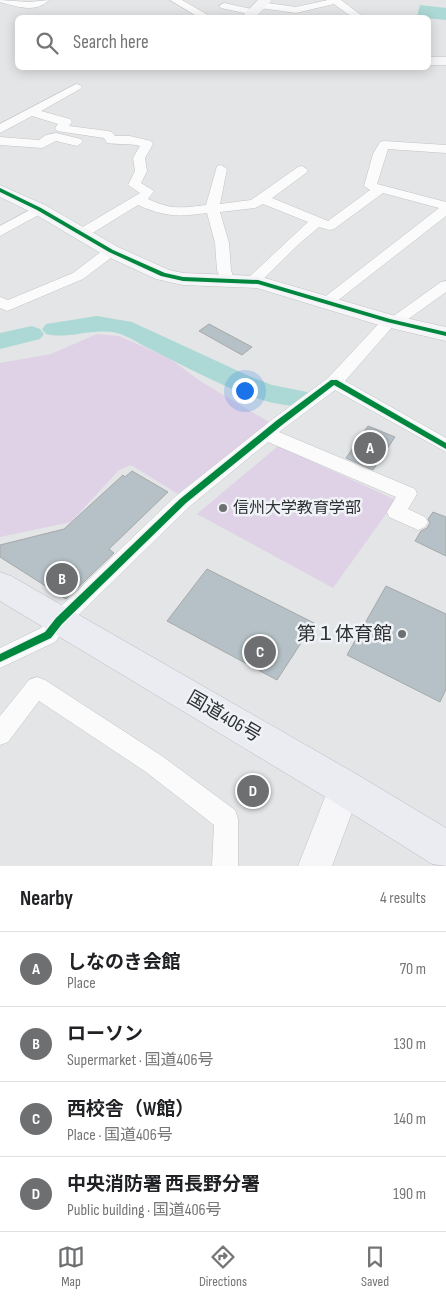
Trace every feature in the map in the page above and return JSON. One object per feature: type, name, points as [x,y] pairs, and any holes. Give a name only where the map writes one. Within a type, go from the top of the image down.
[{"type":"highway","name":"国道406号","points":[[0,586],[345,788],[446,850]]},
{"type":"street","points":[[3,0],[30,6],[39,4],[44,0]]},
{"type":"street","points":[[176,0],[203,15]]},
{"type":"street","points":[[224,6],[299,14],[336,1],[357,15]]},
{"type":"street","points":[[332,13],[349,8]]},
{"type":"street","points":[[431,61],[446,61]]},
{"type":"street","points":[[0,128],[76,87]]},
{"type":"street","points":[[31,112],[66,122],[61,128],[108,135],[111,140],[130,140],[147,144],[139,158],[141,171],[134,185],[146,191],[139,200],[81,234]]},
{"type":"street","points":[[0,141],[42,144],[50,138],[56,137],[77,142]]},
{"type":"street","points":[[327,302],[352,281],[418,234],[446,208],[425,199],[379,190],[370,186],[376,168],[378,153],[384,145],[446,149]]},
{"type":"street","points":[[221,169],[212,208],[222,243],[224,270],[228,280]]},
{"type":"street","points":[[139,200],[159,209],[175,213],[255,204],[302,170]]},
{"type":"street","points":[[0,190],[39,209],[111,251],[163,275],[183,279],[253,282],[392,322],[446,334]]},
{"type":"street","points":[[262,199],[328,226],[379,190]]},
{"type":"street","points":[[0,232],[39,209]]},
{"type":"street","points":[[253,282],[294,240],[317,222]]},
{"type":"street","points":[[0,302],[7,306],[78,276],[111,251]]},
{"type":"street","points":[[0,658],[48,635],[59,621],[183,501],[334,382],[392,322],[446,285]]},
{"type":"street","points":[[334,382],[446,446]]},
{"type":"street","points":[[266,434],[408,494],[396,512],[418,522]]},
{"type":"street","points":[[0,734],[36,687],[154,764],[226,819],[225,866]]},
{"type":"street","points":[[315,866],[345,788]]},
{"type":"shaded area","points":[[97,334],[119,336],[169,358],[200,381],[269,422],[181,496],[131,465],[119,470],[71,522],[0,537],[0,363],[51,354]]},
{"type":"shaded area","points":[[278,446],[396,500],[333,588],[197,514]]},
{"type":"water","points":[[420,5],[446,8],[446,20],[431,18],[431,15],[418,15]]},
{"type":"building","points":[[209,324],[252,347],[242,355],[199,331]]},
{"type":"building","points":[[368,426],[395,437],[373,470],[346,458]]},
{"type":"building","points":[[132,471],[168,492],[109,549],[114,553],[66,599],[0,557],[0,545],[64,529],[123,475],[125,477]]},
{"type":"building","points":[[433,512],[446,517],[446,556],[415,541],[421,531],[427,528],[430,523],[428,519]]},
{"type":"building","points":[[207,569],[314,623],[277,680],[167,621]]},
{"type":"building","name":"第１体育館","points":[[386,586],[446,614],[446,689],[440,702],[347,655]]},
{"type":"waterway","points":[[54,329],[97,323],[124,327],[240,382],[268,393],[298,398]]},
{"type":"waterway","points":[[0,341],[32,334]]},
{"type":"cycle path","points":[[0,190],[39,209],[111,251],[163,275],[183,279],[258,282],[389,321],[446,334]]},
{"type":"cycle path","points":[[0,658],[48,635],[59,621],[183,501],[279,423],[334,382],[446,446]]},
{"type":"place","name":"しなのき会館","points":[[370,448]]},
{"type":"place","name":"信州大学教育学部","points":[[223,508]]},
{"type":"place","name":"ローソン","points":[[62,579]]},
{"type":"place","name":"第１体育館","points":[[402,634]]},
{"type":"place","name":"西校舎（W館）","points":[[260,652]]},
{"type":"place","name":"中央消防署 西長野分署","points":[[253,791]]}]
